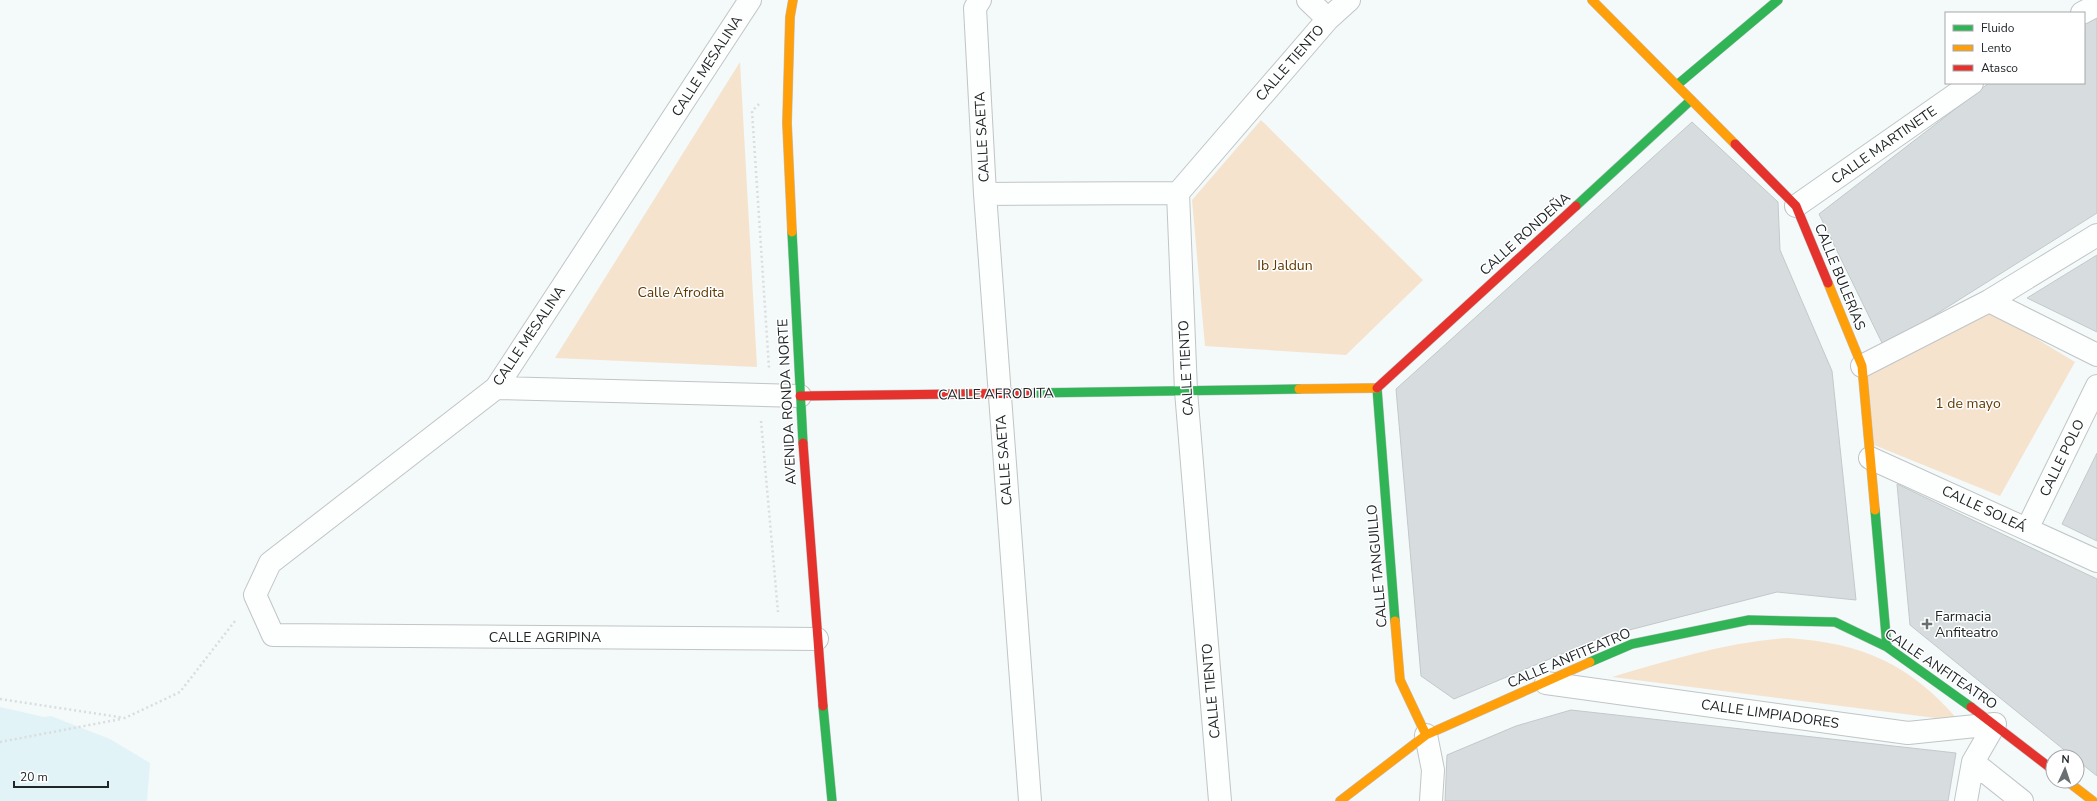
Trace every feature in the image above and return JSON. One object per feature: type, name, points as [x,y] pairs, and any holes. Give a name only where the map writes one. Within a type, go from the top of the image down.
[{"type":"street","name":"CALLE MESALINA","points":[[255,595],[270,563],[496,388],[750,0]]},
{"type":"street","name":"AVENIDA RONDA NORTE","points":[[793,0],[787,123],[800,396],[816,639],[832,801]]},
{"type":"street","name":"CALLE SAETA","points":[[980,0],[975,8],[985,194],[1030,801]]},
{"type":"street","points":[[1308,0],[1328,19]]},
{"type":"street","name":"CALLE TIENTO","points":[[1220,801],[1186,391],[1178,193],[1328,19],[1349,0]]},
{"type":"street","name":"CALLE BULERÍAS","points":[[1592,0],[1796,206],[1862,366],[1887,647]]},
{"type":"street","points":[[1677,85],[1778,0]]},
{"type":"street","points":[[2084,12],[2097,5]]},
{"type":"street","name":"CALLE MARTINETE","points":[[1796,206],[1971,84]]},
{"type":"street","name":"CALLE RONDEÑA","points":[[1377,388],[1691,100]]},
{"type":"street","points":[[985,194],[1178,193]]},
{"type":"street","points":[[1862,366],[1989,301],[2097,235]]},
{"type":"street","points":[[1989,301],[2097,355]]},
{"type":"street","name":"CALLE POLO","points":[[2027,529],[2097,386]]},
{"type":"street","name":"CALLE AFRODITA","points":[[496,388],[800,396],[1377,388]]},
{"type":"street","name":"CALLE TANGUILLO","points":[[1377,388],[1400,680],[1426,736]]},
{"type":"street","name":"CALLE SOLEÁ","points":[[1870,458],[2097,561]]},
{"type":"street","name":"CALLE AGRIPINA","points":[[255,595],[273,635],[816,639]]},
{"type":"street","name":"CALLE ANFITEATRO","points":[[1340,801],[1426,736],[1632,644],[1749,620],[1835,622],[1887,647],[1995,724],[2045,764]]},
{"type":"street","name":"CALLE LIMPIADORES","points":[[1546,683],[1908,733],[1995,724]]},
{"type":"street","points":[[1966,801],[1973,762],[1995,724]]},
{"type":"street","points":[[1426,736],[1433,770],[1430,801]]},
{"type":"street","points":[[1973,762],[2022,801]]},
{"type":"street","points":[[2077,789],[2092,801]]},
{"type":"path","points":[[0,742],[125,718],[180,692],[255,595]]},
{"type":"path","points":[[0,699],[125,718]]},
{"type":"shaded area","points":[[0,707],[44,717],[51,716],[110,739],[150,763],[147,801],[0,801]]},
{"type":"green space","name":"Calle Afrodita","points":[[740,62],[757,367],[555,358]]},
{"type":"green space","name":"Ib Jaldun","points":[[1261,120],[1423,280],[1346,355],[1205,346],[1192,200]]},
{"type":"green space","name":"1 de mayo","points":[[1987,309],[2075,362],[2000,496],[1874,445],[1863,375]]},
{"type":"green space","points":[[1788,638],[1839,645],[1862,651],[1883,660],[1903,671],[1922,685],[1941,701],[1959,721],[1612,677],[1677,658],[1743,643]]},
{"type":"building","points":[[2097,16],[2097,213],[1884,347],[1819,214],[1988,84],[2085,84],[2085,22]]},
{"type":"building","points":[[1692,122],[1778,202],[1780,250],[1832,371],[1856,600],[1777,592],[1602,637],[1454,699],[1421,676],[1396,389]]},
{"type":"building","points":[[2097,255],[2097,332],[2027,298]]},
{"type":"building","points":[[2097,453],[2097,541],[2062,524]]},
{"type":"building","points":[[1897,484],[2097,579],[2097,776],[2085,766],[2085,749],[2063,749],[1910,625]]},
{"type":"building","points":[[1571,710],[1956,753],[1948,801],[1445,801],[1447,755],[1516,726]]},
{"type":"traffic: fast","points":[[1677,85],[1778,0]]},
{"type":"traffic: fast","points":[[1576,206],[1691,100]]},
{"type":"traffic: fast","points":[[792,232],[803,443]]},
{"type":"traffic: fast","points":[[1377,388],[1395,621]]},
{"type":"traffic: fast","points":[[1030,393],[1299,389]]},
{"type":"traffic: fast","points":[[1875,510],[1887,647]]},
{"type":"traffic: fast","points":[[1590,662],[1632,644],[1749,620],[1835,622],[1887,647],[1971,707]]},
{"type":"traffic: fast","points":[[823,706],[832,801]]},
{"type":"traffic: slow","points":[[792,232],[787,123],[790,17],[793,0]]},
{"type":"traffic: slow","points":[[1592,0],[1735,144]]},
{"type":"traffic: slow","points":[[1828,283],[1862,366],[1875,510]]},
{"type":"traffic: slow","points":[[1299,389],[1377,388]]},
{"type":"traffic: slow","points":[[1395,621],[1400,680],[1426,735]]},
{"type":"traffic: slow","points":[[1340,801],[1426,735],[1590,662]]},
{"type":"traffic: slow","points":[[2077,789],[2093,801]]},
{"type":"traffic: jam","points":[[1735,144],[1796,206],[1828,283]]},
{"type":"traffic: jam","points":[[1377,388],[1576,206]]},
{"type":"traffic: jam","points":[[800,396],[1030,393]]},
{"type":"traffic: jam","points":[[803,443],[823,706]]},
{"type":"traffic: jam","points":[[1971,707],[2045,764]]},
{"type":"place","name":"Farmacia Anfiteatro","points":[[1927,624]]}]
